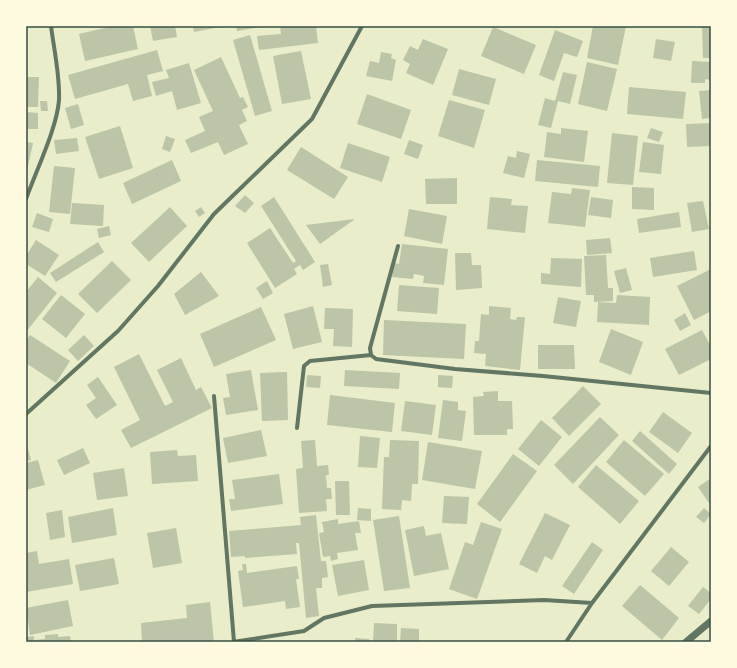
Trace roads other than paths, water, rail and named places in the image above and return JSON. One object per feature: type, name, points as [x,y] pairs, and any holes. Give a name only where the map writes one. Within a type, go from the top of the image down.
[{"type":"street","points":[[26,199],[55,120],[59,100],[59,80],[51,26]]},
{"type":"street","points":[[26,414],[118,331],[158,286],[214,214],[312,119],[362,26]]},
{"type":"street","points":[[398,246],[370,348],[371,355],[376,359],[455,369],[711,393]]},
{"type":"street","points":[[297,428],[304,366],[310,360],[371,355]]},
{"type":"street","points":[[214,396],[233,642],[304,631],[324,618],[372,606],[544,600],[592,603]]},
{"type":"street","points":[[566,642],[592,603],[711,446]]},
{"type":"street","points":[[686,642],[711,621]]}]
